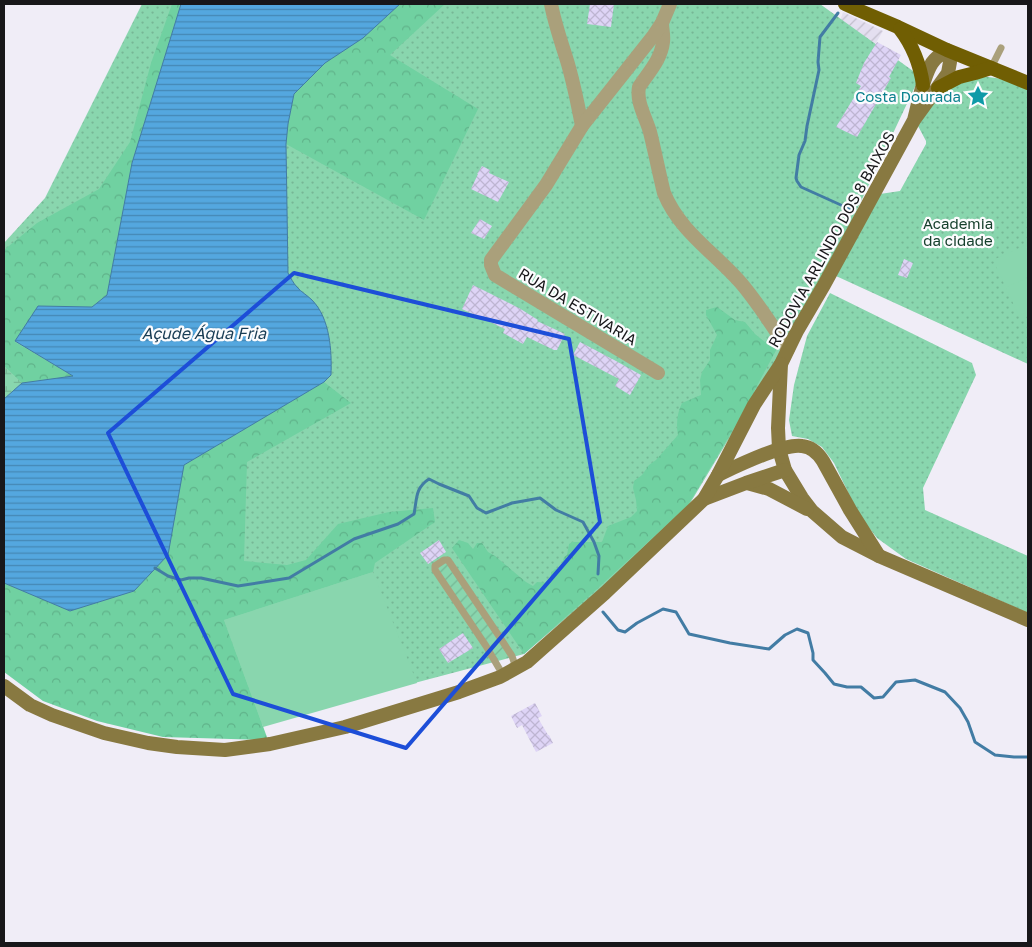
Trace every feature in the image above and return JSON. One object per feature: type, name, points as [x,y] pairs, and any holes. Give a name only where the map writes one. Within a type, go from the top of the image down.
[{"type":"main road","points":[[846,4],[947,50],[1028,83]]},
{"type":"main road","points":[[898,27],[914,51],[923,85]]},
{"type":"main road","name":"RODOVIA ARLINDO DOS 8 BAIXOS","points":[[914,120],[925,78],[934,61],[947,50],[950,62],[946,76],[914,120],[781,364],[779,449],[785,470],[796,489],[812,511],[842,537],[879,556],[1028,620]]},
{"type":"main road","points":[[938,88],[959,77],[990,68]]},
{"type":"main road","points":[[4,686],[30,705],[52,715],[104,733],[148,743],[225,750],[270,744],[345,727],[459,692],[503,675],[527,662],[704,500],[754,404],[781,364]]},
{"type":"main road","points":[[718,474],[790,446],[802,446],[813,449],[819,454],[857,522],[879,556]]},
{"type":"main road","points":[[704,500],[785,470]]},
{"type":"main road","points":[[746,483],[769,489],[812,511]]},
{"type":"street","points":[[551,4],[568,64],[582,126]]},
{"type":"street","points":[[582,126],[654,35],[662,23],[670,4]]},
{"type":"street","points":[[662,23],[663,41],[661,52],[638,92],[666,198],[672,211],[692,235],[742,284],[788,349]]},
{"type":"street","name":"RUA DA ESTIVARIA","points":[[582,126],[546,185],[491,260],[491,265],[495,275],[658,373]]},
{"type":"lane","points":[[990,68],[1001,48]]},
{"type":"lane","points":[[503,675],[489,650],[435,570],[435,566],[444,560],[448,560],[499,636],[512,656],[516,668]]},
{"type":"highlighted area","points":[[294,273],[569,339],[600,522],[406,748],[233,694],[108,433]]},
{"type":"shaded area","points":[[843,12],[883,31],[864,63],[833,42]]},
{"type":"green space","points":[[142,4],[820,4],[920,76],[822,284],[689,505],[611,580],[524,654],[207,738],[4,660],[4,243],[45,198]]},
{"type":"green space","points":[[172,4],[181,4],[132,163],[107,295],[92,307],[38,306],[15,342],[73,376],[22,383],[4,366],[4,250],[37,223],[99,189],[130,142],[151,63]]},
{"type":"green space","points":[[400,4],[445,4],[390,55],[478,109],[424,220],[286,144],[294,94],[325,63],[363,38]]},
{"type":"green space","name":"Academia da cidade","points":[[980,76],[1028,86],[1028,364],[836,276],[880,194],[900,191],[926,144],[917,124],[928,108],[949,84]]},
{"type":"green space","points":[[1028,244],[1028,277],[1007,287],[1028,278],[1028,312],[1019,316],[993,260]]},
{"type":"green space","points":[[830,293],[972,363],[976,375],[923,488],[925,510],[1028,556],[1028,613],[906,559],[877,538],[859,515],[834,463],[822,447],[808,439],[792,436],[789,420],[794,385],[807,336]]},
{"type":"green space","points":[[717,307],[735,320],[745,322],[765,342],[772,334],[779,345],[737,423],[688,505],[524,654],[452,548],[459,540],[468,543],[473,549],[477,543],[482,543],[488,552],[533,586],[537,582],[550,583],[551,573],[561,567],[564,557],[567,555],[569,544],[572,542],[602,542],[608,526],[631,517],[637,511],[633,488],[634,481],[642,475],[678,435],[677,419],[682,403],[701,395],[700,380],[702,372],[710,360],[710,350],[717,335],[706,315],[706,310]]},
{"type":"green space","points":[[4,366],[22,383],[4,399]]},
{"type":"green space","points":[[324,382],[351,403],[247,462],[244,561],[287,565],[306,560],[338,524],[389,512],[433,508],[435,522],[375,563],[373,572],[224,620],[268,740],[163,737],[97,721],[43,701],[4,672],[4,583],[70,611],[134,591],[168,555],[184,465]]},
{"type":"green space","points":[[446,562],[508,653],[498,659],[437,568]]},
{"type":"green space","points":[[373,572],[417,683],[263,727],[224,620]]},
{"type":"water","name":"Açude Água Fria","points":[[181,4],[400,4],[363,38],[325,63],[294,94],[288,124],[286,144],[288,273],[300,290],[318,307],[323,316],[329,335],[331,375],[324,382],[184,465],[168,555],[134,591],[70,611],[4,583],[4,399],[22,383],[73,376],[15,341],[38,306],[92,307],[107,295],[132,163]]},
{"type":"building","points":[[590,4],[614,4],[611,27],[587,24]]},
{"type":"building","points":[[877,42],[901,55],[889,77],[891,78],[857,137],[836,127],[861,86],[856,83],[864,63]]},
{"type":"building","points":[[482,166],[490,170],[489,173],[509,182],[498,202],[471,189]]},
{"type":"building","points":[[480,219],[492,226],[484,239],[471,233]]},
{"type":"building","points":[[904,259],[913,263],[907,278],[898,275]]},
{"type":"building","points":[[473,285],[519,308],[537,321],[565,334],[557,350],[527,337],[523,344],[503,333],[505,329],[462,309]]},
{"type":"building","points":[[580,342],[641,375],[630,395],[615,386],[619,379],[573,355]]},
{"type":"building","points":[[439,540],[446,552],[428,564],[420,553]]},
{"type":"building","points":[[463,633],[473,648],[448,663],[439,649]]},
{"type":"building","points":[[535,703],[542,716],[538,718],[553,743],[536,752],[522,725],[517,728],[511,716]]},
{"type":"waterway","points":[[838,13],[820,37],[819,70],[805,141],[799,155],[796,178],[801,187],[852,210]]},
{"type":"waterway","points":[[155,568],[168,576],[181,580],[201,578],[238,586],[289,578],[354,539],[398,524],[414,514],[419,490],[424,482],[429,479],[469,496],[477,508],[486,513],[512,503],[540,498],[556,510],[583,522],[599,556],[598,574]]},
{"type":"waterway","points":[[603,612],[618,630],[625,632],[663,609],[676,612],[689,634],[769,649],[785,635],[797,629],[808,633],[813,660],[834,684],[847,687],[861,687],[874,698],[883,697],[896,682],[915,680],[945,692],[960,708],[968,722],[975,742],[995,755],[1028,757]]},
{"type":"place","name":"Costa Dourada","points":[[978,96]]}]
